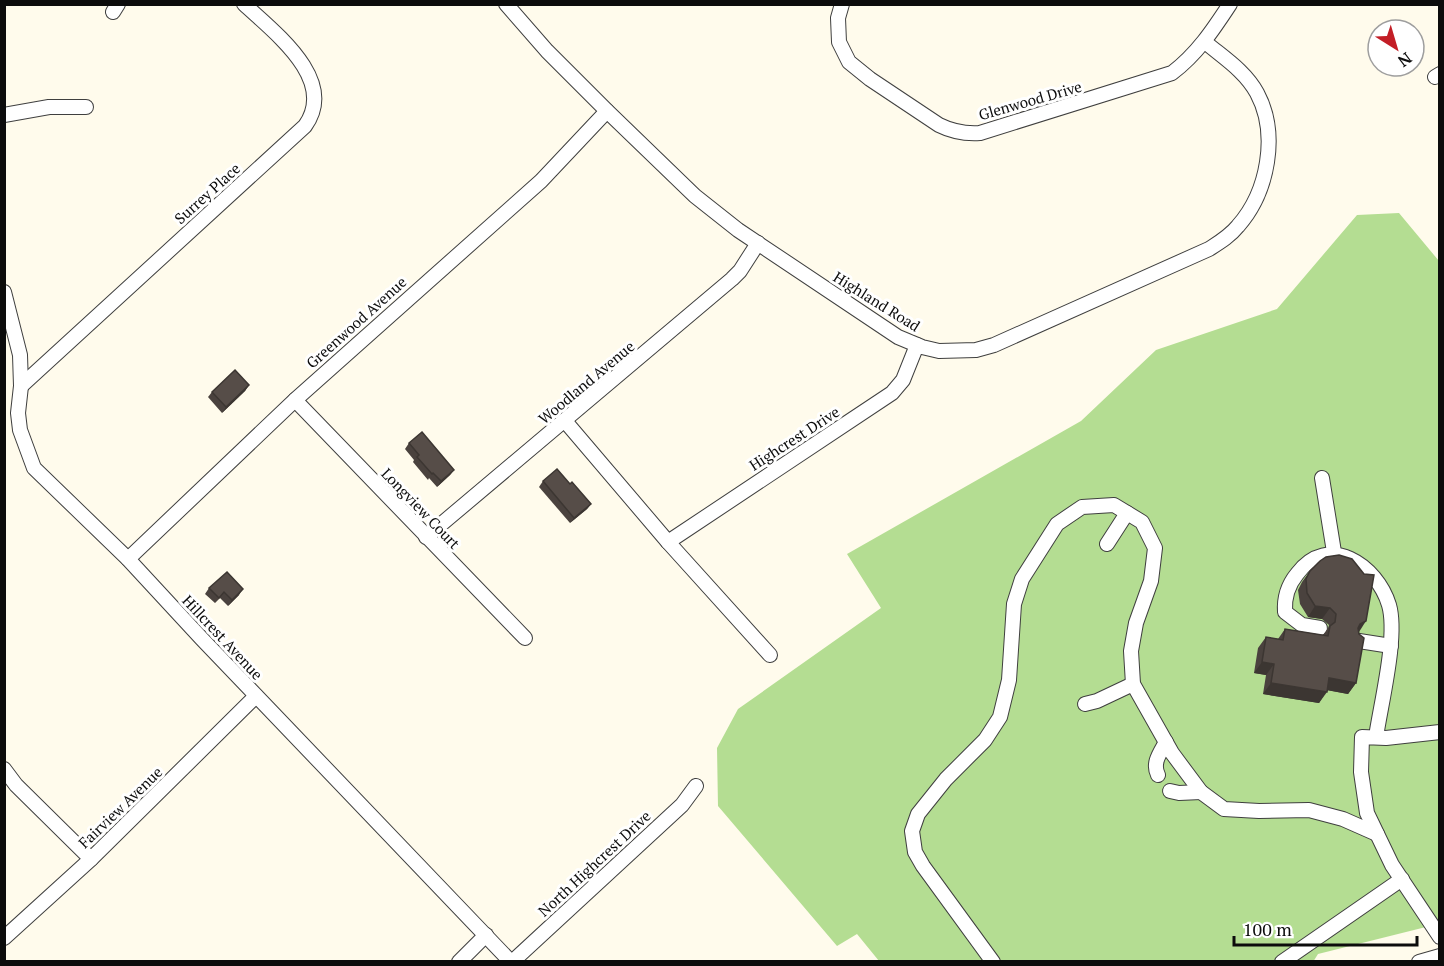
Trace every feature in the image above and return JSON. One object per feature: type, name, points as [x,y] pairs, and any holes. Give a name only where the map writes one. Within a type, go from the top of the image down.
[{"type":"street","name":"Surrey Place","points":[[21,386],[309,120],[314,98],[308,73],[301,61],[244,4]]},
{"type":"street","name":"Highland Road","points":[[506,4],[547,51],[695,196],[758,243],[898,336],[916,345],[939,351],[958,352],[994,345],[1209,249],[1237,227],[1249,213],[1264,176],[1268,155],[1267,123],[1260,101],[1249,81],[1205,42]]},
{"type":"street","name":"Glenwood Drive","points":[[842,4],[838,18],[839,42],[849,62],[870,79],[939,125],[959,133],[980,133],[1172,74],[1188,61],[1205,42],[1230,4]]},
{"type":"street","points":[[4,115],[49,107],[86,106]]},
{"type":"street","name":"Greenwood Avenue","points":[[128,559],[295,400],[542,182],[607,111]]},
{"type":"street","name":"Woodland Avenue","points":[[426,537],[732,279],[740,271],[758,243]]},
{"type":"street","name":"Hillcrest Avenue","points":[[4,292],[20,355],[21,386],[18,413],[20,430],[34,468],[128,559],[256,696],[512,962]]},
{"type":"street","name":"Highcrest Drive","points":[[668,542],[892,393],[903,380],[916,345]]},
{"type":"street","name":"Longview Court","points":[[295,400],[525,638]]},
{"type":"street","points":[[565,421],[668,542],[770,655]]},
{"type":"street","points":[[1322,478],[1334,552]]},
{"type":"street","points":[[993,962],[923,866],[915,852],[912,831],[918,814],[946,779],[985,740],[1000,717],[1009,680],[1014,604],[1022,579],[1057,524],[1082,507],[1114,505],[1142,522],[1155,548],[1151,581],[1136,623],[1131,651],[1133,684],[1166,742],[1201,792],[1224,809],[1259,812],[1309,810],[1343,819],[1377,834]]},
{"type":"street","points":[[1107,544],[1127,513]]},
{"type":"street","points":[[1320,628],[1302,625],[1285,612],[1284,601],[1290,582],[1305,562],[1319,555],[1334,552],[1350,557],[1367,571],[1384,591],[1390,607],[1393,630],[1376,737]]},
{"type":"street","points":[[1359,641],[1391,646]]},
{"type":"street","points":[[1085,704],[1097,701],[1133,684]]},
{"type":"street","name":"Fairview Avenue","points":[[4,938],[91,859],[256,696]]},
{"type":"street","points":[[1440,732],[1386,738],[1362,737],[1361,772],[1366,813],[1392,865],[1440,937]]},
{"type":"street","points":[[1158,775],[1155,770],[1157,759],[1166,742]]},
{"type":"street","points":[[6,772],[91,859]]},
{"type":"street","name":"North Highcrest Drive","points":[[512,962],[682,805],[696,786]]},
{"type":"street","points":[[1170,791],[1201,792]]},
{"type":"street","points":[[1282,962],[1402,879]]},
{"type":"street","points":[[459,962],[486,935]]},
{"type":"street","points":[[1419,962],[1440,956]]},
{"type":"green space","points":[[1399,213],[1439,261],[1439,934],[1430,926],[1318,954],[1313,962],[879,961],[857,934],[837,946],[718,806],[717,748],[738,709],[881,608],[847,554],[1081,421],[1156,350],[1277,309],[1357,215]]},
{"type":"building","points":[[235,370],[249,385],[226,407],[212,392]]},
{"type":"building","points":[[422,432],[454,470],[441,481],[417,457],[419,455],[409,443]]},
{"type":"building","points":[[557,469],[591,504],[574,518],[543,481]]},
{"type":"building","points":[[1339,555],[1352,559],[1364,574],[1374,575],[1366,621],[1358,628],[1359,634],[1364,638],[1356,683],[1329,678],[1327,692],[1271,683],[1274,664],[1262,662],[1266,637],[1283,640],[1285,629],[1328,636],[1336,614],[1330,608],[1315,606],[1307,593],[1306,579],[1320,561],[1326,557]]},
{"type":"building","points":[[227,572],[243,589],[232,600],[224,592],[219,598],[209,588]]}]
